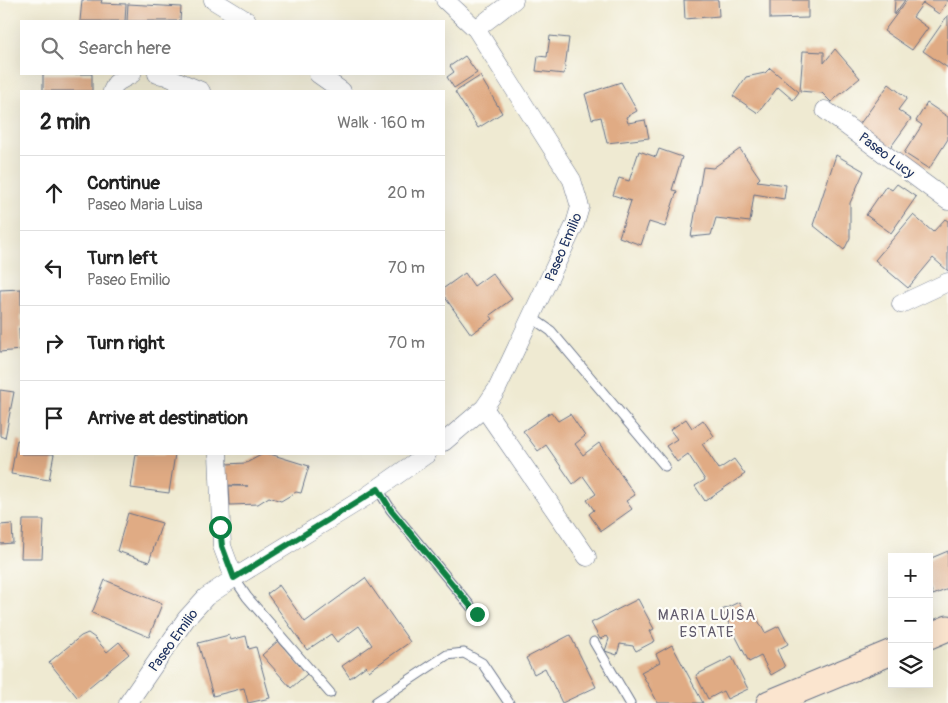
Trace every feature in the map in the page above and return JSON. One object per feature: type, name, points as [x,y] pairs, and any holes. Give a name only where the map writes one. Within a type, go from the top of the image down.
[{"type":"street","points":[[213,0],[245,20]]},
{"type":"street","name":"Paseo Emilio","points":[[445,0],[476,29],[572,180],[580,207],[575,224],[497,389],[484,408],[445,441]]},
{"type":"street","points":[[476,29],[514,0]]},
{"type":"street","points":[[112,90],[116,83],[130,75]]},
{"type":"street","points":[[162,75],[199,90]]},
{"type":"street","points":[[319,75],[341,90]]},
{"type":"street","name":"Paseo Lucy","points":[[825,110],[948,201]]},
{"type":"street","points":[[901,304],[948,282]]},
{"type":"street","points":[[484,408],[588,557]]},
{"type":"street","points":[[218,455],[222,546],[234,578]]},
{"type":"street","name":"Paseo Emilio","points":[[128,703],[186,619],[206,597],[378,489],[426,455]]},
{"type":"street","points":[[933,634],[948,628]]},
{"type":"street","points":[[769,703],[888,654]]},
{"type":"lane","points":[[531,317],[551,331],[665,466]]},
{"type":"lane","points":[[378,489],[391,510],[477,614]]},
{"type":"lane","points":[[234,578],[247,597],[330,693]]},
{"type":"lane","points":[[594,642],[630,703]]},
{"type":"lane","points":[[376,702],[447,655],[464,653],[482,663],[509,703]]},
{"type":"building","points":[[82,0],[102,0],[101,3],[126,4],[125,20],[80,20]]},
{"type":"building","points":[[684,0],[718,0],[719,16],[685,19]]},
{"type":"building","points":[[770,0],[808,0],[808,18],[770,19]]},
{"type":"building","points":[[895,0],[905,0],[894,15]]},
{"type":"building","points":[[907,0],[948,0],[939,14],[923,3],[913,17],[928,28],[912,50],[884,31]]},
{"type":"building","points":[[128,4],[181,7],[180,20],[127,20]]},
{"type":"building","points":[[948,15],[948,68],[923,51]]},
{"type":"building","points":[[550,36],[569,38],[564,74],[536,71],[538,56],[547,57]]},
{"type":"building","points":[[835,49],[860,78],[831,102],[822,93],[800,91],[803,51],[824,52],[824,63]]},
{"type":"building","points":[[465,56],[477,73],[454,88],[447,77],[454,72],[450,66]]},
{"type":"building","points":[[770,68],[799,92],[793,100],[778,87],[758,113],[733,96],[746,77],[765,73]]},
{"type":"building","points":[[43,75],[92,75],[92,90],[43,90]]},
{"type":"building","points":[[480,76],[502,113],[478,128],[455,92]]},
{"type":"building","points":[[621,82],[637,111],[626,117],[628,123],[645,120],[649,138],[607,143],[601,117],[592,119],[585,94]]},
{"type":"building","points":[[889,84],[907,98],[898,110],[911,119],[890,148],[859,125]]},
{"type":"building","points":[[927,103],[948,117],[948,139],[929,169],[904,153],[922,125],[916,121]]},
{"type":"building","points":[[659,149],[682,157],[672,190],[677,191],[665,227],[649,222],[641,245],[619,237],[631,201],[613,195],[619,178],[629,181],[639,151],[656,157]]},
{"type":"building","points":[[740,149],[760,178],[757,181],[786,185],[784,199],[754,194],[750,222],[716,218],[711,235],[691,237],[703,167],[713,168]]},
{"type":"building","points":[[836,155],[864,171],[850,203],[850,238],[844,250],[813,225]]},
{"type":"building","points":[[897,184],[916,197],[891,233],[866,215],[886,186],[892,190]]},
{"type":"building","points":[[913,215],[933,232],[945,219],[948,221],[948,271],[933,258],[908,288],[875,260]]},
{"type":"building","points":[[465,273],[474,286],[492,273],[512,299],[490,315],[493,319],[471,334],[445,297],[445,287]]},
{"type":"building","points":[[20,289],[20,350],[0,352],[0,290]]},
{"type":"building","points":[[0,390],[14,392],[5,438],[0,436]]},
{"type":"building","points":[[551,412],[558,421],[570,414],[585,436],[575,444],[583,455],[599,443],[635,495],[626,501],[632,509],[601,531],[589,514],[594,510],[587,500],[596,494],[583,476],[573,484],[546,445],[538,451],[523,431]]},
{"type":"building","points":[[686,419],[692,428],[703,420],[714,436],[702,444],[719,469],[734,459],[745,474],[705,501],[695,486],[705,480],[688,454],[677,462],[666,446],[677,439],[670,430]]},
{"type":"building","points":[[17,440],[20,441],[20,455],[54,455],[49,480],[11,474]]},
{"type":"building","points":[[136,455],[175,455],[169,493],[131,488]]},
{"type":"building","points":[[261,455],[273,455],[309,466],[301,493],[296,492],[281,501],[269,497],[258,504],[230,505],[229,486],[248,486],[227,485],[226,464],[246,463]]},
{"type":"building","points":[[128,513],[162,523],[149,562],[117,551]]},
{"type":"building","points":[[23,520],[44,520],[42,558],[21,558]]},
{"type":"building","points":[[12,524],[13,543],[0,544],[0,525]]},
{"type":"building","points":[[948,551],[948,589],[933,595],[933,557]]},
{"type":"building","points":[[365,578],[410,642],[369,671],[366,666],[350,678],[342,666],[372,645],[359,626],[337,642],[331,634],[307,650],[267,594],[279,585],[305,622]]},
{"type":"building","points":[[105,580],[162,604],[149,637],[92,613]]},
{"type":"building","points":[[638,599],[654,629],[650,631],[655,641],[636,651],[633,646],[620,644],[617,655],[605,651],[609,639],[607,636],[600,639],[591,623]]},
{"type":"building","points":[[739,602],[747,617],[754,613],[765,633],[779,626],[788,644],[777,650],[785,667],[771,675],[761,656],[749,662],[722,610]]},
{"type":"building","points":[[88,633],[107,652],[119,642],[129,654],[77,697],[49,662],[81,636]]},
{"type":"building","points":[[229,635],[231,640],[246,636],[249,649],[256,647],[270,698],[248,703],[244,688],[213,696],[198,643]]},
{"type":"building","points":[[570,635],[596,687],[562,703],[545,668],[534,674],[526,658]]},
{"type":"building","points":[[278,641],[307,674],[291,688],[262,655]]},
{"type":"building","points":[[672,645],[703,703],[658,703],[641,672],[660,662],[656,654]]},
{"type":"building","points":[[732,657],[748,689],[727,699],[723,691],[708,699],[696,675]]},
{"type":"district","name":"MARIA LUISA ESTATE","points":[[707,624]]},
{"type":"route","points":[[220,527],[222,546],[234,578],[378,489],[391,510],[477,614]]}]
